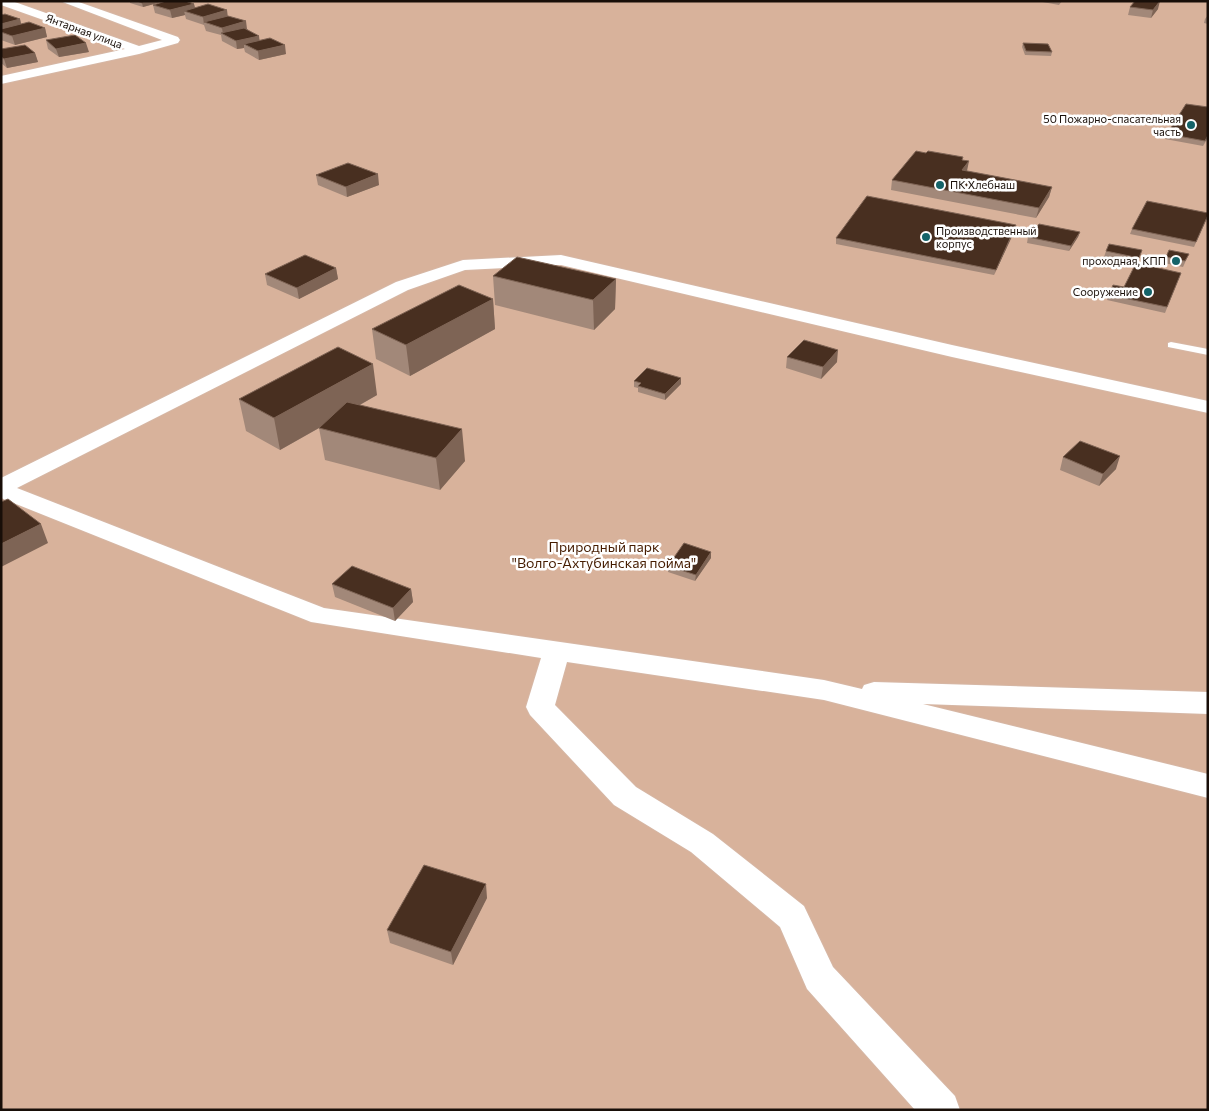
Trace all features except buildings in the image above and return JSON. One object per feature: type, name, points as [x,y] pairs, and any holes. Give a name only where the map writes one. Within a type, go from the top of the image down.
[{"type":"street","name":"Янтарная улица","points":[[1,1],[139,50]]},
{"type":"street","points":[[1,80],[139,50],[174,40],[65,1]]},
{"type":"street","points":[[1,488],[402,286],[463,265],[561,260],[952,351],[1208,407]]},
{"type":"street","points":[[1,488],[320,616],[824,690],[1208,786]]},
{"type":"street","points":[[557,651],[540,706],[625,796],[702,843],[792,917],[820,978],[941,1110]]},
{"type":"street","points":[[824,690],[1208,703]]},
{"type":"lane","points":[[1171,345],[1208,352]]},
{"type":"green space","name":"Природный парк \"Волго-Ахтубинская пойма\"","points":[[1,1],[1208,1],[1208,1110],[1,1110]]},
{"type":"place","name":"50 Пожарно-спасательная часть","points":[[1191,125]]},
{"type":"place","name":"ПК Хлебнаш","points":[[940,185]]},
{"type":"place","name":"Производственный корпус","points":[[926,237]]},
{"type":"place","name":"проходная, КПП","points":[[1176,261]]},
{"type":"place","name":"Сооружение","points":[[1148,292]]}]
